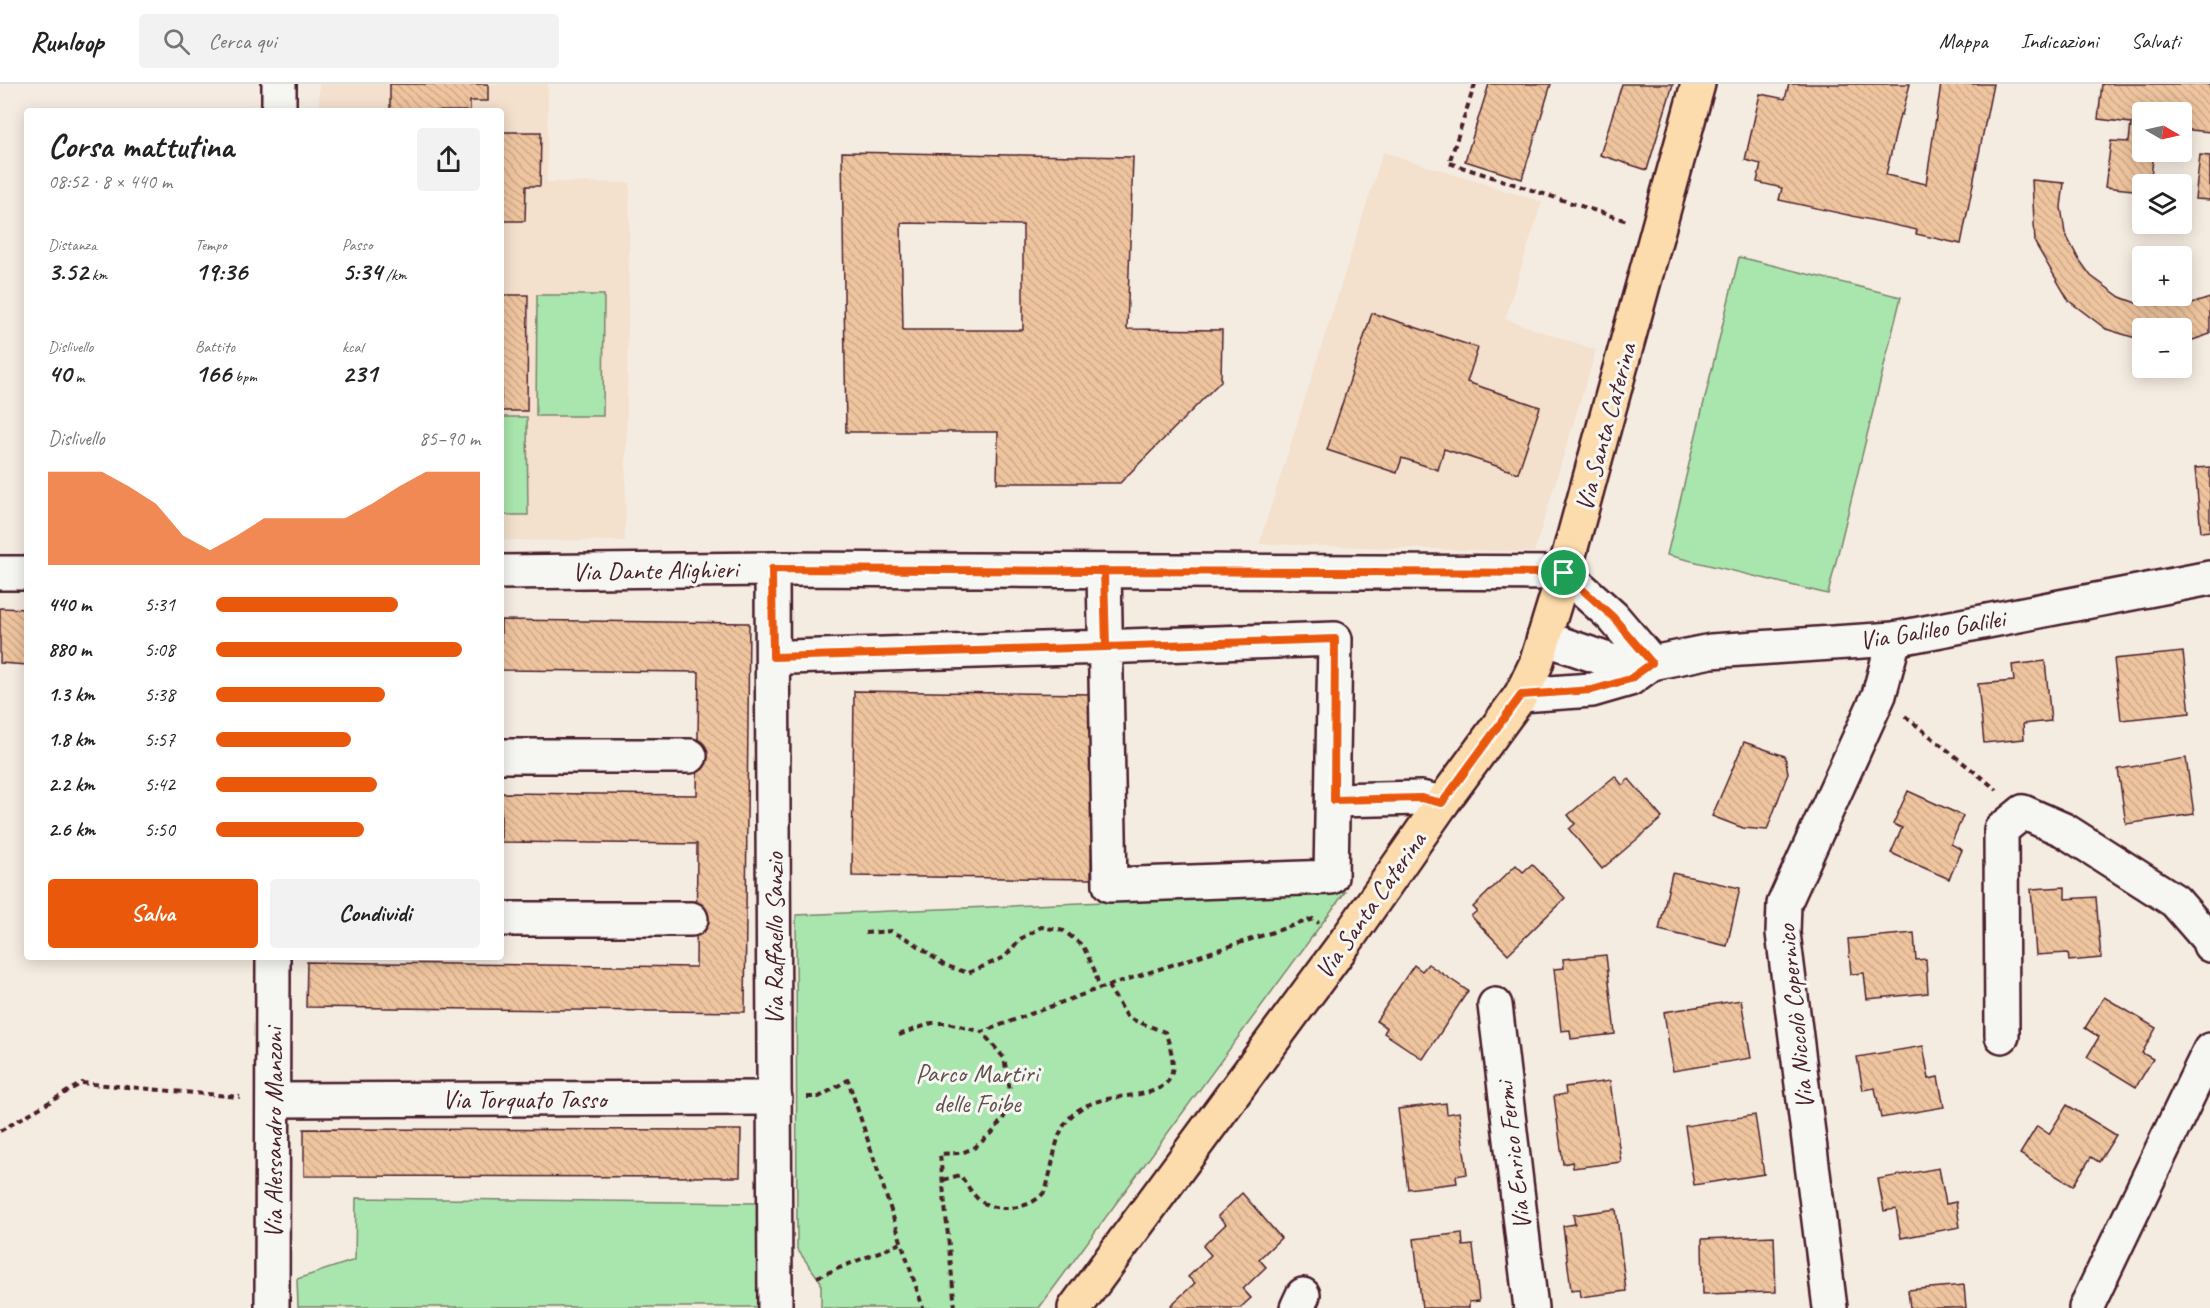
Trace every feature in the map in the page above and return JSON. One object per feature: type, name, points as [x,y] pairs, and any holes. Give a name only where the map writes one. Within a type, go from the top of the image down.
[{"type":"main road","name":"Via Santa Caterina","points":[[1075,1308],[1346,941],[1521,695],[1536,664],[1564,573],[1698,84]]},
{"type":"street","points":[[279,84],[279,108]]},
{"type":"street","name":"Via Dante Alighieri","points":[[504,572],[772,569],[1564,573]]},
{"type":"street","name":"Via Raffaello Sanzio","points":[[772,569],[788,1097],[775,1308]]},
{"type":"street","points":[[773,657],[1106,647],[1335,639],[1331,877],[1110,885],[1106,647],[1104,571]]},
{"type":"street","points":[[0,573],[24,573]]},
{"type":"street","points":[[1564,573],[1613,617],[1652,663]]},
{"type":"street","name":"Via Galileo Galilei","points":[[1544,638],[1611,661],[1652,663],[1712,651],[1894,639],[2210,578]]},
{"type":"street","name":"Via Niccolò Copernico","points":[[1824,1305],[1783,933],[1784,904],[1880,695],[1894,639]]},
{"type":"street","name":"Via Galileo Galilei","points":[[1521,695],[1592,690],[1630,679],[1652,663]]},
{"type":"street","points":[[504,756],[690,756]]},
{"type":"street","points":[[1334,800],[1421,798],[1442,803]]},
{"type":"street","points":[[2002,1036],[2001,830],[2023,812],[2064,830],[2175,901],[2208,939],[2210,945]]},
{"type":"street","points":[[504,919],[691,919]]},
{"type":"street","name":"Via Alessandro Manzoni","points":[[272,1308],[273,960]]},
{"type":"street","name":"Via Enrico Fermi","points":[[1495,1005],[1531,1308]]},
{"type":"street","points":[[2086,1308],[2210,1050]]},
{"type":"street","name":"Via Torquato Tasso","points":[[273,1100],[788,1097]]},
{"type":"path","points":[[1475,84],[1449,163],[1628,221]]},
{"type":"path","points":[[1880,695],[2023,812]]},
{"type":"path","points":[[899,1035],[932,1023],[948,1023],[982,1032],[1108,986],[1313,919],[1327,928]]},
{"type":"path","points":[[865,933],[891,930],[913,942],[944,965],[968,973],[990,966],[1005,957],[1020,939],[1041,927],[1064,931],[1083,946],[1100,989]]},
{"type":"path","points":[[943,1180],[960,1175],[980,1201],[1000,1209],[1026,1206],[1045,1191],[1054,1148],[1063,1125],[1078,1110],[1095,1101],[1159,1090],[1170,1078],[1174,1066],[1171,1046],[1165,1032],[1128,1018],[1108,986]]},
{"type":"path","points":[[955,1308],[940,1154],[961,1153],[974,1148],[992,1133],[1004,1118],[1010,1090],[1004,1058],[982,1032]]},
{"type":"path","points":[[788,1097],[819,1097],[848,1080],[923,1308]]},
{"type":"path","points":[[0,1131],[82,1083],[273,1100]]},
{"type":"path","points":[[817,1276],[901,1243]]},
{"type":"shaded area","points":[[319,84],[548,84],[547,182],[630,183],[625,541],[504,540],[504,108],[319,108]]},
{"type":"shaded area","points":[[1383,152],[1542,202],[1505,319],[1596,350],[1534,552],[1259,544]]},
{"type":"green space","points":[[1739,257],[1901,297],[1828,594],[1667,555]]},
{"type":"green space","points":[[537,295],[604,295],[603,416],[536,416]]},
{"type":"green space","points":[[504,417],[527,417],[528,515],[504,515]]},
{"type":"green space","name":"Parco Martiri delle Foibe","points":[[1345,892],[1039,1308],[821,1308],[821,1282],[797,1249],[796,915]]},
{"type":"green space","points":[[356,1198],[757,1203],[757,1307],[298,1307],[297,1279],[355,1260]]},
{"type":"building","points":[[390,84],[488,84],[488,101],[470,101],[470,108],[390,108]]},
{"type":"building","points":[[1489,84],[1551,84],[1522,179],[1465,161]]},
{"type":"building","points":[[1622,84],[1673,84],[1647,170],[1600,155]]},
{"type":"building","points":[[1789,84],[1910,84],[1902,115],[1900,114],[1886,175],[1926,184],[1941,84],[1993,84],[1961,244],[1916,234],[1917,230],[1779,200],[1782,188],[1757,182],[1761,164],[1745,160],[1760,94],[1785,99]]},
{"type":"building","points":[[2102,84],[2210,84],[2210,132],[2192,130],[2192,102],[2132,102],[2132,162],[2153,162],[2151,174],[2132,174],[2132,190],[2105,187],[2111,141],[2129,142],[2131,123],[2098,119]]},
{"type":"building","points":[[504,132],[541,132],[540,186],[526,186],[525,221],[504,221]]},
{"type":"building","points":[[842,152],[1133,157],[1127,329],[1222,330],[1221,381],[1120,483],[997,483],[998,432],[846,432]],"holes":[[[901,223],[1023,225],[1023,330],[903,330]]]},
{"type":"building","points":[[2200,155],[2210,156],[2210,200],[2195,199]]},
{"type":"building","points":[[2032,180],[2064,183],[2061,207],[2065,233],[2078,258],[2091,276],[2120,297],[2132,302],[2132,306],[2192,306],[2192,304],[2210,298],[2210,334],[2192,340],[2192,318],[2132,318],[2132,337],[2106,329],[2069,301],[2035,243]]},
{"type":"building","points":[[504,295],[528,295],[527,411],[504,411]]},
{"type":"building","points":[[1372,313],[1478,348],[1467,382],[1540,407],[1518,473],[1444,449],[1438,470],[1402,458],[1397,473],[1327,450]]},
{"type":"building","points":[[2210,467],[2210,531],[2201,532],[2195,468]]},
{"type":"building","points":[[0,608],[24,609],[24,665],[0,663]]},
{"type":"building","points":[[504,620],[749,623],[745,1012],[306,1007],[307,962],[696,967],[697,844],[504,842],[504,793],[697,795],[699,672],[504,670]]},
{"type":"building","points":[[2183,652],[2190,713],[2121,720],[2114,659]]},
{"type":"building","points":[[2045,661],[2051,721],[2023,724],[2024,739],[1984,743],[1978,684],[2014,681],[2012,665]]},
{"type":"building","points":[[854,691],[1094,694],[1091,879],[852,876]]},
{"type":"building","points":[[1744,742],[1785,756],[1788,773],[1767,830],[1743,828],[1712,816]]},
{"type":"building","points":[[2186,758],[2194,814],[2126,824],[2118,769]]},
{"type":"building","points":[[1615,776],[1622,785],[1629,779],[1662,818],[1602,869],[1569,829],[1575,824],[1568,815]]},
{"type":"building","points":[[1908,791],[1963,816],[1951,844],[1962,850],[1949,879],[1891,853],[1902,828],[1893,824]]},
{"type":"building","points":[[1532,864],[1565,898],[1508,954],[1471,916],[1477,911],[1473,907],[1516,865],[1523,872]]},
{"type":"building","points":[[1672,873],[1740,888],[1727,946],[1659,930]]},
{"type":"building","points":[[2065,887],[2065,899],[2096,897],[2101,958],[2069,961],[2068,953],[2036,955],[2031,889]]},
{"type":"building","points":[[1914,933],[1916,960],[1926,959],[1928,993],[1867,999],[1864,973],[1851,974],[1848,939]]},
{"type":"building","points":[[1606,955],[1615,1034],[1571,1039],[1570,1030],[1561,1031],[1554,969],[1564,968],[1563,959]]},
{"type":"building","points":[[1428,964],[1468,991],[1423,1059],[1384,1033],[1387,1028],[1376,1021],[1414,965],[1422,971]]},
{"type":"building","points":[[2104,997],[2156,1028],[2142,1053],[2153,1059],[2136,1087],[2087,1057],[2099,1037],[2085,1028]]},
{"type":"building","points":[[1741,1000],[1751,1058],[1673,1071],[1664,1012]]},
{"type":"building","points":[[1923,1046],[1929,1079],[1938,1077],[1944,1107],[1881,1118],[1875,1088],[1863,1090],[1857,1057]]},
{"type":"building","points":[[1610,1081],[1621,1162],[1573,1168],[1572,1162],[1563,1164],[1554,1096],[1566,1094],[1565,1087]]},
{"type":"building","points":[[1446,1103],[1447,1114],[1459,1112],[1467,1174],[1456,1176],[1457,1183],[1408,1189],[1398,1109]]},
{"type":"building","points":[[2067,1105],[2116,1135],[2099,1162],[2091,1157],[2073,1186],[2020,1154],[2037,1126],[2049,1134]]},
{"type":"building","points":[[1755,1115],[1764,1174],[1694,1185],[1685,1126]]},
{"type":"building","points":[[304,1129],[741,1130],[740,1177],[304,1176]]},
{"type":"building","points":[[1939,1168],[1946,1204],[1956,1202],[1960,1227],[1901,1238],[1896,1209],[1884,1211],[1878,1179]]},
{"type":"building","points":[[1242,1193],[1281,1238],[1259,1259],[1266,1267],[1243,1289],[1251,1298],[1240,1308],[1174,1308],[1171,1305],[1195,1283],[1188,1277],[1211,1255],[1203,1246],[1226,1224],[1218,1216]]},
{"type":"building","points":[[1616,1209],[1626,1291],[1581,1297],[1580,1289],[1571,1290],[1563,1226],[1575,1224],[1573,1215]]},
{"type":"building","points":[[1462,1233],[1463,1246],[1473,1245],[1479,1301],[1469,1302],[1469,1308],[1422,1308],[1414,1239]]},
{"type":"building","points":[[1774,1236],[1776,1292],[1703,1294],[1702,1239]]},
{"type":"building","points":[[1964,1285],[1966,1308],[1910,1308],[1908,1290]]},
{"type":"route","points":[[1564,573],[1104,571],[1106,647],[773,657],[772,569],[1104,571],[1104,586],[1106,647],[1335,639],[1334,800],[1421,798],[1442,803],[1521,695],[1592,690],[1630,679],[1652,663],[1613,617],[1564,573]]}]
